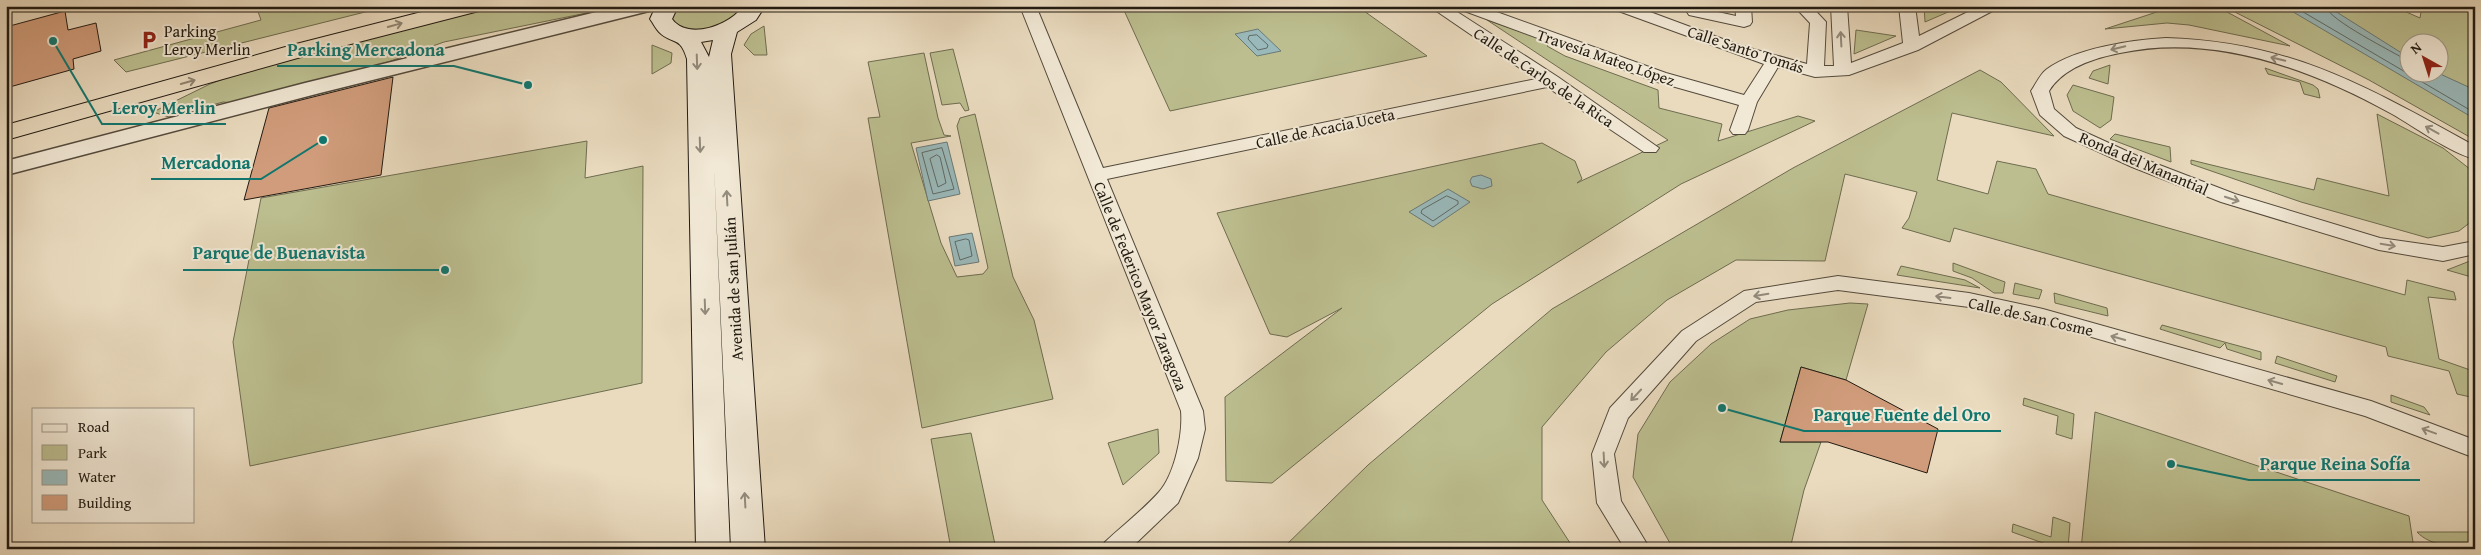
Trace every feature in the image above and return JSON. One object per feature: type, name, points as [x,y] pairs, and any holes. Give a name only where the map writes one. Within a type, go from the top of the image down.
[{"type":"highway","points":[[6,117],[280,39],[406,6]]},
{"type":"highway","points":[[6,133],[314,46],[471,6]]},
{"type":"highway","points":[[6,137],[123,100]]},
{"type":"main road","points":[[664,16],[701,35],[727,29],[747,18],[754,6]]},
{"type":"main road","name":"Avenida de San Julián","points":[[664,16],[695,48],[698,59],[713,549]]},
{"type":"main road","name":"Avenida de San Julián","points":[[727,29],[720,54],[748,549]]},
{"type":"street","name":"Calle de Federico Mayor Zaragoza","points":[[1028,6],[1192,411],[1194,429],[1187,458],[1170,496],[1114,549]]},
{"type":"street","name":"Calle de Carlos de la Rica","points":[[1437,6],[1650,148]]},
{"type":"street","name":"Calle Santo Tomás","points":[[1620,6],[1774,61],[1816,72],[1843,71],[1912,47],[1990,7]]},
{"type":"street","points":[[1681,28],[1696,9],[1744,22],[1743,6]]},
{"type":"street","points":[[1802,6],[1818,22],[1816,72]]},
{"type":"street","points":[[1839,6],[1843,71]]},
{"type":"street","points":[[1907,6],[1912,47]]},
{"type":"street","name":"Travesía Mateo López","points":[[1476,8],[1660,78],[1748,102]]},
{"type":"street","points":[[6,168],[313,88],[619,14],[664,16]]},
{"type":"street","name":"Ronda del Manantial","points":[[2475,154],[2353,87],[2324,74],[2290,62],[2228,47],[2175,42],[2120,46],[2086,56],[2053,73],[2040,91],[2046,111],[2070,132],[2138,163],[2228,198],[2379,244],[2443,254],[2475,247]]},
{"type":"street","points":[[1739,130],[1748,102],[1774,61]]},
{"type":"street","name":"Calle de Acacia Uceta","points":[[1097,175],[1552,82]]},
{"type":"street","name":"Calle de San Cosme","points":[[1638,549],[1608,503],[1603,454],[1618,414],[1689,336],[1751,296],[1838,283],[1968,300],[2043,316],[2371,409],[2475,449]]},
{"type":"green space","points":[[256,6],[290,6],[294,12],[314,6],[389,6],[126,72],[114,60],[261,20]]},
{"type":"green space","points":[[487,6],[621,6],[444,42],[388,62],[235,103],[223,102],[169,117],[153,112],[210,84],[261,65]]},
{"type":"green space","points":[[677,6],[743,6],[735,18],[728,23],[712,28],[696,29],[681,26],[674,22],[672,18]]},
{"type":"green space","points":[[1122,6],[1357,6],[1427,56],[1170,111]]},
{"type":"green space","points":[[1924,6],[1962,6],[1925,22]]},
{"type":"green space","points":[[2175,6],[2216,6],[2290,46],[2189,25],[2167,23],[2105,29]]},
{"type":"green space","points":[[2223,6],[2353,6],[2362,12],[2366,6],[2395,7],[2420,18],[2422,6],[2475,6],[2475,140],[2369,80]]},
{"type":"green space","points":[[1487,20],[1551,42],[1547,46],[1565,56],[1658,90],[1659,108],[1722,124],[1718,141],[1798,116],[1815,121],[1681,184],[1492,304],[1272,483],[1226,481],[1225,397],[1342,308],[1287,337],[1270,334],[1217,213],[1542,143],[1575,161],[1582,179],[1577,183],[1668,140]]},
{"type":"green space","points":[[764,26],[767,55],[754,55],[744,45],[751,34]]},
{"type":"green space","points":[[1856,30],[1896,36],[1854,54]]},
{"type":"green space","points":[[652,45],[672,53],[671,63],[652,74]]},
{"type":"green space","points":[[953,49],[969,110],[965,111],[960,103],[942,105],[930,53]]},
{"type":"green space","points":[[924,53],[938,118],[944,135],[951,136],[911,143],[941,243],[957,277],[983,274],[988,268],[957,126],[960,118],[975,114],[1013,277],[1034,320],[1053,399],[922,428],[868,118],[880,117],[868,62]]},
{"type":"green space","points":[[2110,65],[2108,84],[2089,78],[2093,71]]},
{"type":"green space","points":[[2265,68],[2313,85],[2318,89],[2320,98],[2304,94],[2300,82],[2268,74]]},
{"type":"green space","points":[[1980,70],[2001,82],[2054,136],[1952,113],[1937,180],[1988,194],[1997,161],[2036,169],[2048,194],[2405,295],[2407,280],[2454,292],[2456,300],[2428,297],[2439,359],[2473,371],[2475,398],[2457,394],[2449,371],[2388,356],[2386,347],[1954,228],[1950,242],[1902,228],[1909,218],[1917,192],[1845,174],[1825,261],[1736,260],[1667,300],[1606,352],[1542,427],[1542,500],[1574,549],[1282,549],[1368,465],[1552,309],[1793,168]]},
{"type":"green space","points":[[2073,85],[2114,97],[2111,120],[2100,128],[2073,111],[2067,95]]},
{"type":"green space","points":[[2377,114],[2443,148],[2475,173],[2475,214],[2472,221],[2459,231],[2428,238],[2301,202],[2191,164],[2191,160],[2314,190],[2317,178],[2389,196]]},
{"type":"green space","points":[[2115,134],[2170,147],[2171,162],[2110,139]]},
{"type":"green space","points":[[587,141],[585,178],[643,166],[642,383],[250,466],[233,342],[261,198]]},
{"type":"green space","points":[[2475,259],[2475,278],[2447,270]]},
{"type":"green space","points":[[1953,263],[2005,282],[2003,293],[1994,293],[1972,278],[1953,271]]},
{"type":"green space","points":[[1901,266],[1965,280],[1980,288],[1897,275]]},
{"type":"green space","points":[[2015,283],[2042,290],[2039,299],[2013,294]]},
{"type":"green space","points":[[2054,293],[2107,308],[2108,316],[2055,303]]},
{"type":"green space","points":[[1850,303],[1868,304],[1846,380],[1801,367],[1780,442],[1821,442],[1804,490],[1790,549],[1676,549],[1671,545],[1633,477],[1638,434],[1670,382],[1711,344],[1750,319],[1788,310]]},
{"type":"green space","points":[[2162,325],[2261,352],[2261,360],[2227,349],[2225,343],[2220,348],[2160,329]]},
{"type":"green space","points":[[2277,356],[2337,376],[2335,382],[2275,363]]},
{"type":"green space","points":[[2391,395],[2424,407],[2430,415],[2391,402]]},
{"type":"green space","points":[[2024,398],[2074,414],[2072,439],[2056,434],[2058,416],[2023,405]]},
{"type":"green space","points":[[2095,412],[2409,516],[2414,549],[2081,549]]},
{"type":"green space","points":[[1158,429],[1159,453],[1123,485],[1108,443]]},
{"type":"green space","points":[[971,433],[996,549],[951,549],[931,439]]},
{"type":"green space","points":[[2053,517],[2070,523],[2068,549],[2060,549],[2012,532],[2013,524],[2051,537]]},
{"type":"green space","points":[[2417,532],[2472,532],[2474,548],[2451,547],[2436,543],[2422,537]]},
{"type":"water","points":[[2283,6],[2327,6],[2398,51],[2398,74]]},
{"type":"water","points":[[1258,29],[1281,51],[1257,56],[1235,34]]},
{"type":"water","points":[[2448,78],[2475,90],[2475,119],[2412,82],[2448,82]]},
{"type":"water","points":[[947,142],[960,194],[928,201],[916,148]]},
{"type":"water","points":[[1481,175],[1491,179],[1492,186],[1483,189],[1472,186],[1470,181],[1472,177]]},
{"type":"water","points":[[1448,189],[1470,202],[1433,227],[1409,212]]},
{"type":"water","points":[[972,233],[979,262],[955,266],[949,237]]},
{"type":"building","points":[[65,11],[68,30],[96,23],[101,51],[73,59],[74,69],[6,88],[6,27]]},
{"type":"building","points":[[393,77],[381,175],[244,200],[269,108]]},
{"type":"building","points":[[1801,367],[1846,380],[1938,429],[1927,473],[1828,442],[1780,442]]},
{"type":"place","name":"Parking Leroy Merlin","points":[[149,40]]},
{"type":"place","name":"Leroy Merlin","points":[[53,41]]},
{"type":"place","name":"Parking Mercadona","points":[[528,85]]},
{"type":"place","name":"Mercadona","points":[[323,140]]},
{"type":"place","name":"Parque de Buenavista","points":[[445,270]]},
{"type":"place","name":"Parque Fuente del Oro","points":[[1722,408]]},
{"type":"place","name":"Parque Reina Sofía","points":[[2171,464]]}]
